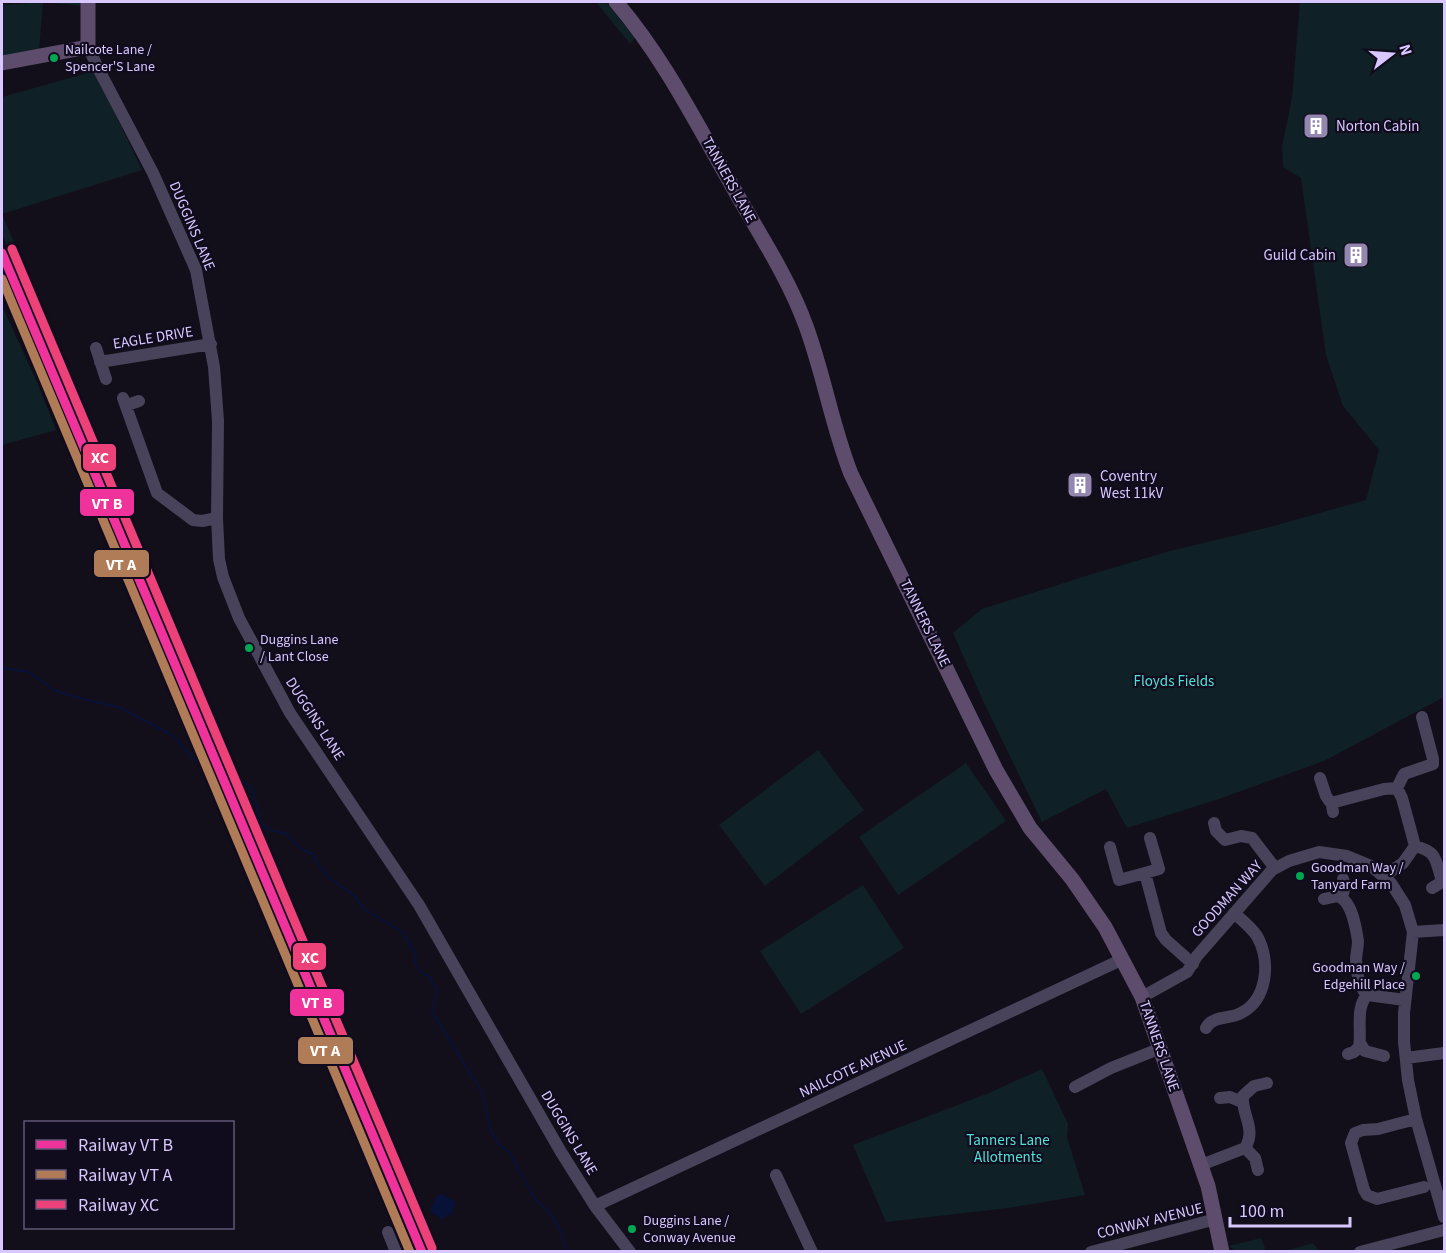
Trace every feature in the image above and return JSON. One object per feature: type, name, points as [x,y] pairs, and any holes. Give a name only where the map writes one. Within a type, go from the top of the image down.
[{"type":"main road","points":[[2,63],[88,47],[87,2]]},
{"type":"main road","name":"TANNERS LANE","points":[[616,2],[657,54],[680,89],[788,288],[806,327],[839,442],[851,474],[996,770],[1030,828],[1089,903],[1123,959],[1142,997],[1201,1165],[1223,1250]]},
{"type":"street","name":"DUGGINS LANE","points":[[88,47],[165,197],[196,270],[211,344],[218,421],[217,539],[223,578],[239,618],[290,713],[420,905],[561,1152],[595,1206],[630,1251]]},
{"type":"street","name":"EAGLE DRIVE","points":[[100,362],[211,344]]},
{"type":"street","name":"EAGLE DRIVE","points":[[96,348],[106,379]]},
{"type":"street","points":[[129,401],[157,493],[193,520],[217,518]]},
{"type":"street","points":[[1397,788],[1404,774],[1433,764],[1422,717]]},
{"type":"street","points":[[1320,778],[1327,798],[1334,807],[1384,789],[1397,788]]},
{"type":"street","points":[[1397,788],[1402,798],[1415,846]]},
{"type":"street","points":[[1214,823],[1216,831],[1227,846],[1241,836],[1252,838],[1275,868]]},
{"type":"street","points":[[1110,847],[1119,880],[1159,869],[1150,837]]},
{"type":"street","points":[[1415,846],[1431,852],[1435,857],[1442,882],[1432,888]]},
{"type":"street","points":[[1383,876],[1403,863],[1415,846]]},
{"type":"street","name":"GOODMAN WAY","points":[[1142,997],[1181,977],[1275,868],[1296,858],[1319,852],[1357,859],[1383,876],[1401,897],[1413,932],[1405,1000],[1406,1058],[1416,1119],[1444,1217]]},
{"type":"street","points":[[1144,873],[1161,933],[1193,964]]},
{"type":"street","points":[[1343,879],[1345,886],[1342,897],[1348,906],[1358,939],[1357,970],[1364,992],[1367,995],[1405,1000]]},
{"type":"street","points":[[1324,899],[1334,896],[1342,897]]},
{"type":"street","points":[[1203,1012],[1210,1024],[1239,1014],[1261,993],[1265,982],[1262,947],[1257,938],[1234,913]]},
{"type":"street","points":[[1413,932],[1444,930]]},
{"type":"street","name":"NAILCOTE AVENUE","points":[[595,1206],[1123,959]]},
{"type":"street","points":[[1348,1054],[1357,1050],[1360,1043],[1361,1008],[1367,995]]},
{"type":"street","points":[[1360,1043],[1365,1051],[1384,1056]]},
{"type":"street","points":[[1075,1087],[1112,1068],[1161,1048]]},
{"type":"street","points":[[1406,1058],[1444,1053]]},
{"type":"street","points":[[1201,1165],[1245,1148],[1250,1134],[1242,1102],[1243,1096],[1248,1090],[1267,1083]]},
{"type":"street","points":[[1220,1098],[1235,1098],[1242,1102]]},
{"type":"street","points":[[1416,1119],[1378,1129],[1363,1130],[1352,1137],[1351,1143],[1364,1190],[1372,1198],[1377,1199],[1424,1187]]},
{"type":"street","points":[[1245,1148],[1255,1158],[1258,1170]]},
{"type":"street","points":[[776,1176],[812,1251]]},
{"type":"street","name":"CONWAY AVENUE","points":[[1091,1251],[1216,1219]]},
{"type":"street","points":[[1360,1251],[1444,1230]]},
{"type":"street","points":[[388,1232],[396,1251]]},
{"type":"green space","points":[[43,2],[83,2],[83,6]]},
{"type":"green space","points":[[43,2],[39,50],[2,59],[2,5]]},
{"type":"green space","points":[[596,2],[606,2],[635,38],[630,44]]},
{"type":"green space","name":"Floyds Fields","points":[[1300,2],[1444,2],[1444,697],[1324,761],[1219,799],[1127,828],[1106,789],[1042,822],[953,633],[982,609],[1170,551],[1270,527],[1366,500],[1379,450],[1343,406],[1326,355],[1301,178],[1283,167],[1282,147],[1292,98]]},
{"type":"green space","points":[[95,71],[142,170],[2,214],[2,97]]},
{"type":"green space","points":[[2,214],[52,332],[44,336],[2,234]]},
{"type":"green space","points":[[2,306],[56,430],[2,445]]},
{"type":"green space","points":[[818,750],[864,810],[765,886],[719,825]]},
{"type":"green space","points":[[966,763],[1006,821],[898,895],[859,837]]},
{"type":"green space","points":[[863,885],[904,948],[801,1014],[760,951]]},
{"type":"green space","name":"Tanners Lane Allotments","points":[[1042,1069],[1068,1124],[1067,1137],[1085,1195],[1008,1208],[886,1222],[853,1145],[989,1093]]},
{"type":"green space","points":[[1261,1238],[1266,1251],[1236,1251],[1229,1246]]},
{"type":"green space","points":[[1313,1243],[1319,1251],[1285,1251]]},
{"type":"shaded area","points":[[442,1194],[453,1200],[455,1204],[451,1214],[442,1219],[431,1213],[431,1209],[435,1198]]},
{"type":"waterway","points":[[2,668],[29,672],[55,690],[121,708],[172,735],[197,762]]},
{"type":"waterway","points":[[226,774],[248,785],[253,792],[260,821],[265,827],[285,833],[303,850],[313,854],[320,867],[331,879],[354,895],[364,909],[401,931],[416,954],[415,963],[421,972],[430,977],[437,991],[432,1012],[482,1092],[490,1128],[498,1144],[509,1152],[536,1200],[550,1213],[560,1230],[567,1252]]},
{"type":"transit line","points":[[2,253],[422,1252]]},
{"type":"transit line","points":[[2,279],[410,1252]]},
{"type":"rail line","name":"XC","points":[[12,249],[432,1248]]},
{"type":"place","name":"Nailcote Lane / Spencer'S Lane","points":[[54,58]]},
{"type":"place","name":"Norton Cabin","points":[[1316,126]]},
{"type":"place","name":"Guild Cabin","points":[[1356,255]]},
{"type":"place","name":"Coventry West 11kV","points":[[1080,485]]},
{"type":"place","name":"Duggins Lane / Lant Close","points":[[249,648]]},
{"type":"place","name":"Goodman Way / Tanyard Farm","points":[[1300,876]]},
{"type":"place","name":"Goodman Way / Edgehill Place","points":[[1416,976]]},
{"type":"place","name":"Duggins Lane / Conway Avenue","points":[[632,1229]]}]
